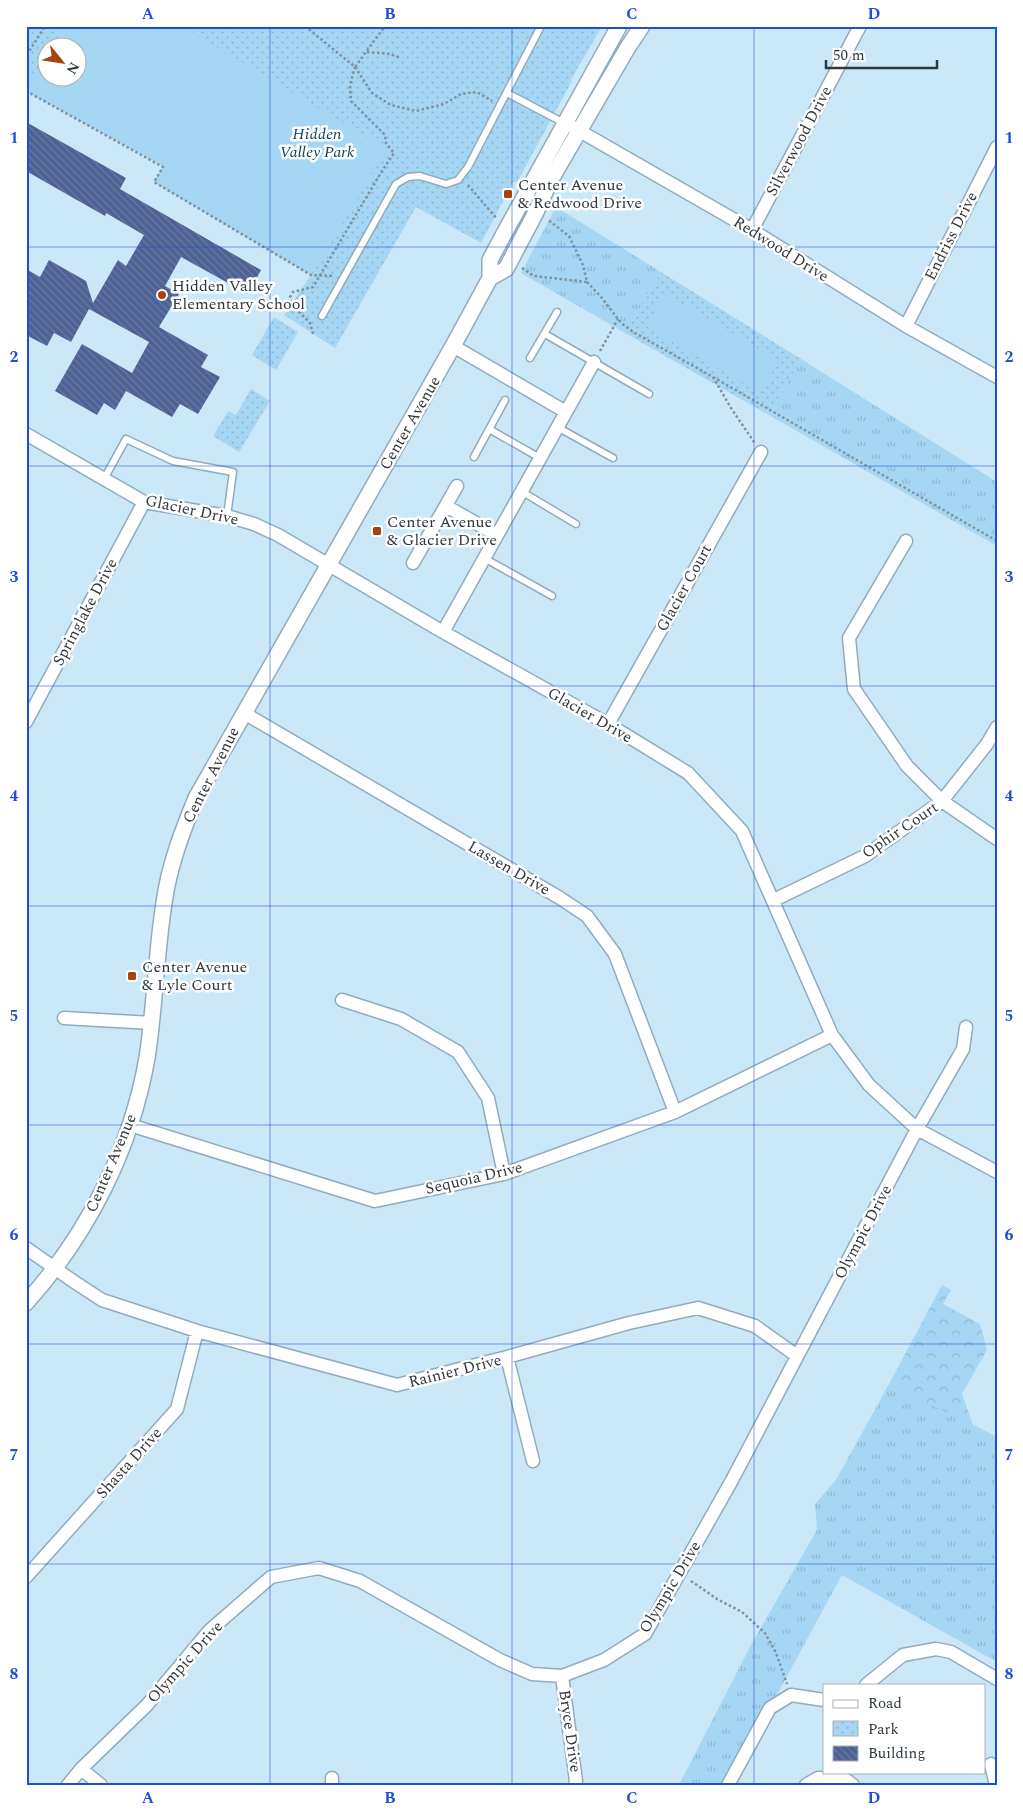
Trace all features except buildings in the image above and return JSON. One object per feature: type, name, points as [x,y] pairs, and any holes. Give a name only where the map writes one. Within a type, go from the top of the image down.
[{"type":"street","name":"Center Avenue","points":[[26,1303],[55,1269],[72,1245],[93,1209],[130,1125],[146,1059],[152,1023],[164,902],[177,845],[196,798],[453,346],[490,278],[490,260],[619,26]]},
{"type":"street","name":"Center Avenue","points":[[490,278],[506,270],[550,181],[642,26]]},
{"type":"street","name":"Silverwood Drive","points":[[752,230],[860,26]]},
{"type":"street","name":"Redwood Drive","points":[[564,123],[752,230],[906,326],[997,377]]},
{"type":"street","name":"Endriss Drive","points":[[906,326],[997,147]]},
{"type":"street","points":[[453,346],[566,412]]},
{"type":"street","points":[[443,632],[594,362]]},
{"type":"street","name":"Glacier Drive","points":[[26,434],[144,502],[227,516],[254,524],[608,724],[688,773],[742,831],[832,1035],[869,1085],[917,1129],[997,1172]]},
{"type":"street","name":"Glacier Court","points":[[608,724],[761,452]]},
{"type":"street","points":[[413,563],[457,486]]},
{"type":"street","name":"Springlake Drive","points":[[26,722],[144,502]]},
{"type":"street","points":[[446,506],[497,535]]},
{"type":"street","points":[[906,541],[849,638],[854,689],[906,766],[942,801],[997,839]]},
{"type":"street","name":"Lassen Drive","points":[[244,713],[560,898],[587,916],[615,954],[675,1112]]},
{"type":"street","name":"Ophir Court","points":[[774,900],[865,856],[942,801],[997,727]]},
{"type":"street","points":[[342,1000],[401,1019],[458,1052],[488,1098],[504,1174]]},
{"type":"street","points":[[64,1018],[152,1023]]},
{"type":"street","name":"Olympic Drive","points":[[68,1785],[81,1769],[147,1705],[209,1631],[271,1577],[319,1568],[360,1582],[500,1660],[532,1674],[562,1676],[604,1660],[645,1634],[731,1482],[917,1129],[963,1049],[966,1028]]},
{"type":"street","name":"Sequoia Drive","points":[[130,1125],[375,1201],[504,1174],[675,1112],[832,1035]]},
{"type":"street","name":"Rainier Drive","points":[[26,1248],[102,1300],[197,1331],[397,1385],[507,1358],[629,1323],[698,1308],[755,1326],[798,1356]]},
{"type":"street","name":"Shasta Drive","points":[[26,1577],[177,1409],[197,1331]]},
{"type":"street","points":[[507,1358],[533,1461]]},
{"type":"street","points":[[867,1684],[903,1656],[936,1649],[951,1652],[997,1679]]},
{"type":"street","name":"Bryce Drive","points":[[562,1676],[576,1781],[574,1785]]},
{"type":"street","points":[[728,1785],[770,1708],[791,1695],[823,1700]]},
{"type":"street","points":[[991,1764],[996,1785]]},
{"type":"street","points":[[81,1769],[101,1785]]},
{"type":"street","points":[[806,1785],[818,1778],[845,1779],[852,1785]]},
{"type":"lane","points":[[322,316],[396,184],[408,177],[420,176],[446,184],[458,180],[468,167],[540,26]]},
{"type":"lane","points":[[507,92],[564,123]]},
{"type":"lane","points":[[530,358],[557,312]]},
{"type":"lane","points":[[544,334],[649,394]]},
{"type":"lane","points":[[474,457],[506,400]]},
{"type":"lane","points":[[557,427],[613,458]]},
{"type":"lane","points":[[489,429],[540,458]]},
{"type":"lane","points":[[104,479],[126,439],[173,462],[233,472],[227,516]]},
{"type":"lane","points":[[521,491],[576,524]]},
{"type":"lane","points":[[484,558],[552,596]]},
{"type":"path","points":[[26,60],[27,55],[45,26]]},
{"type":"path","points":[[305,26],[355,67],[372,92],[391,106],[416,111],[444,104],[461,94],[477,92],[495,102],[507,92]]},
{"type":"path","points":[[313,334],[310,323],[291,304],[290,297],[293,292],[313,287],[394,153],[386,143],[385,135],[351,101],[350,85],[355,67],[385,26]]},
{"type":"path","points":[[367,52],[390,54],[401,58]]},
{"type":"path","points":[[26,91],[163,167],[154,182],[311,276],[344,277]]},
{"type":"path","points":[[461,176],[506,230]]},
{"type":"path","points":[[536,212],[569,236],[583,265],[587,282],[618,319],[635,334],[997,541]]},
{"type":"path","points":[[510,260],[534,276],[587,282]]},
{"type":"path","points":[[594,362],[618,319]]},
{"type":"path","points":[[712,377],[761,452]]},
{"type":"path","points":[[680,1573],[742,1612],[765,1633],[776,1653],[791,1695]]},
{"type":"green space","name":"Hidden Valley Park","points":[[26,26],[602,26],[517,182],[513,182],[481,243],[416,207],[335,348],[284,315],[311,275],[154,182],[163,166],[26,91]]},
{"type":"green space","points":[[65,26],[182,26],[387,149],[311,275],[154,182],[163,166],[26,91],[38,70],[38,88],[88,88],[88,38],[58,38]]},
{"type":"green space","points":[[556,207],[661,272],[625,333],[521,273]]},
{"type":"green space","points":[[661,272],[801,359],[769,415],[625,333]]},
{"type":"green space","points":[[665,294],[779,361],[760,393],[646,326]]},
{"type":"green space","points":[[274,317],[298,332],[276,370],[252,355]]},
{"type":"green space","points":[[801,359],[997,482],[997,546],[769,415]]},
{"type":"green space","points":[[251,389],[270,401],[239,452],[213,436],[228,411],[236,415]]},
{"type":"green space","points":[[942,1285],[951,1290],[943,1304],[980,1324],[987,1350],[962,1394],[973,1425],[889,1384]]},
{"type":"green space","points":[[889,1384],[913,1394],[997,1437],[997,1662],[842,1575],[728,1785],[679,1785],[751,1645],[817,1530],[815,1504],[836,1480]]},
{"type":"place","name":"Center Avenue & Redwood Drive","points":[[508,194]]},
{"type":"place","name":"Hidden Valley Elementary School","points":[[162,295]]},
{"type":"place","name":"Center Avenue & Glacier Drive","points":[[377,531]]},
{"type":"place","name":"Center Avenue & Lyle Court","points":[[132,976]]}]
